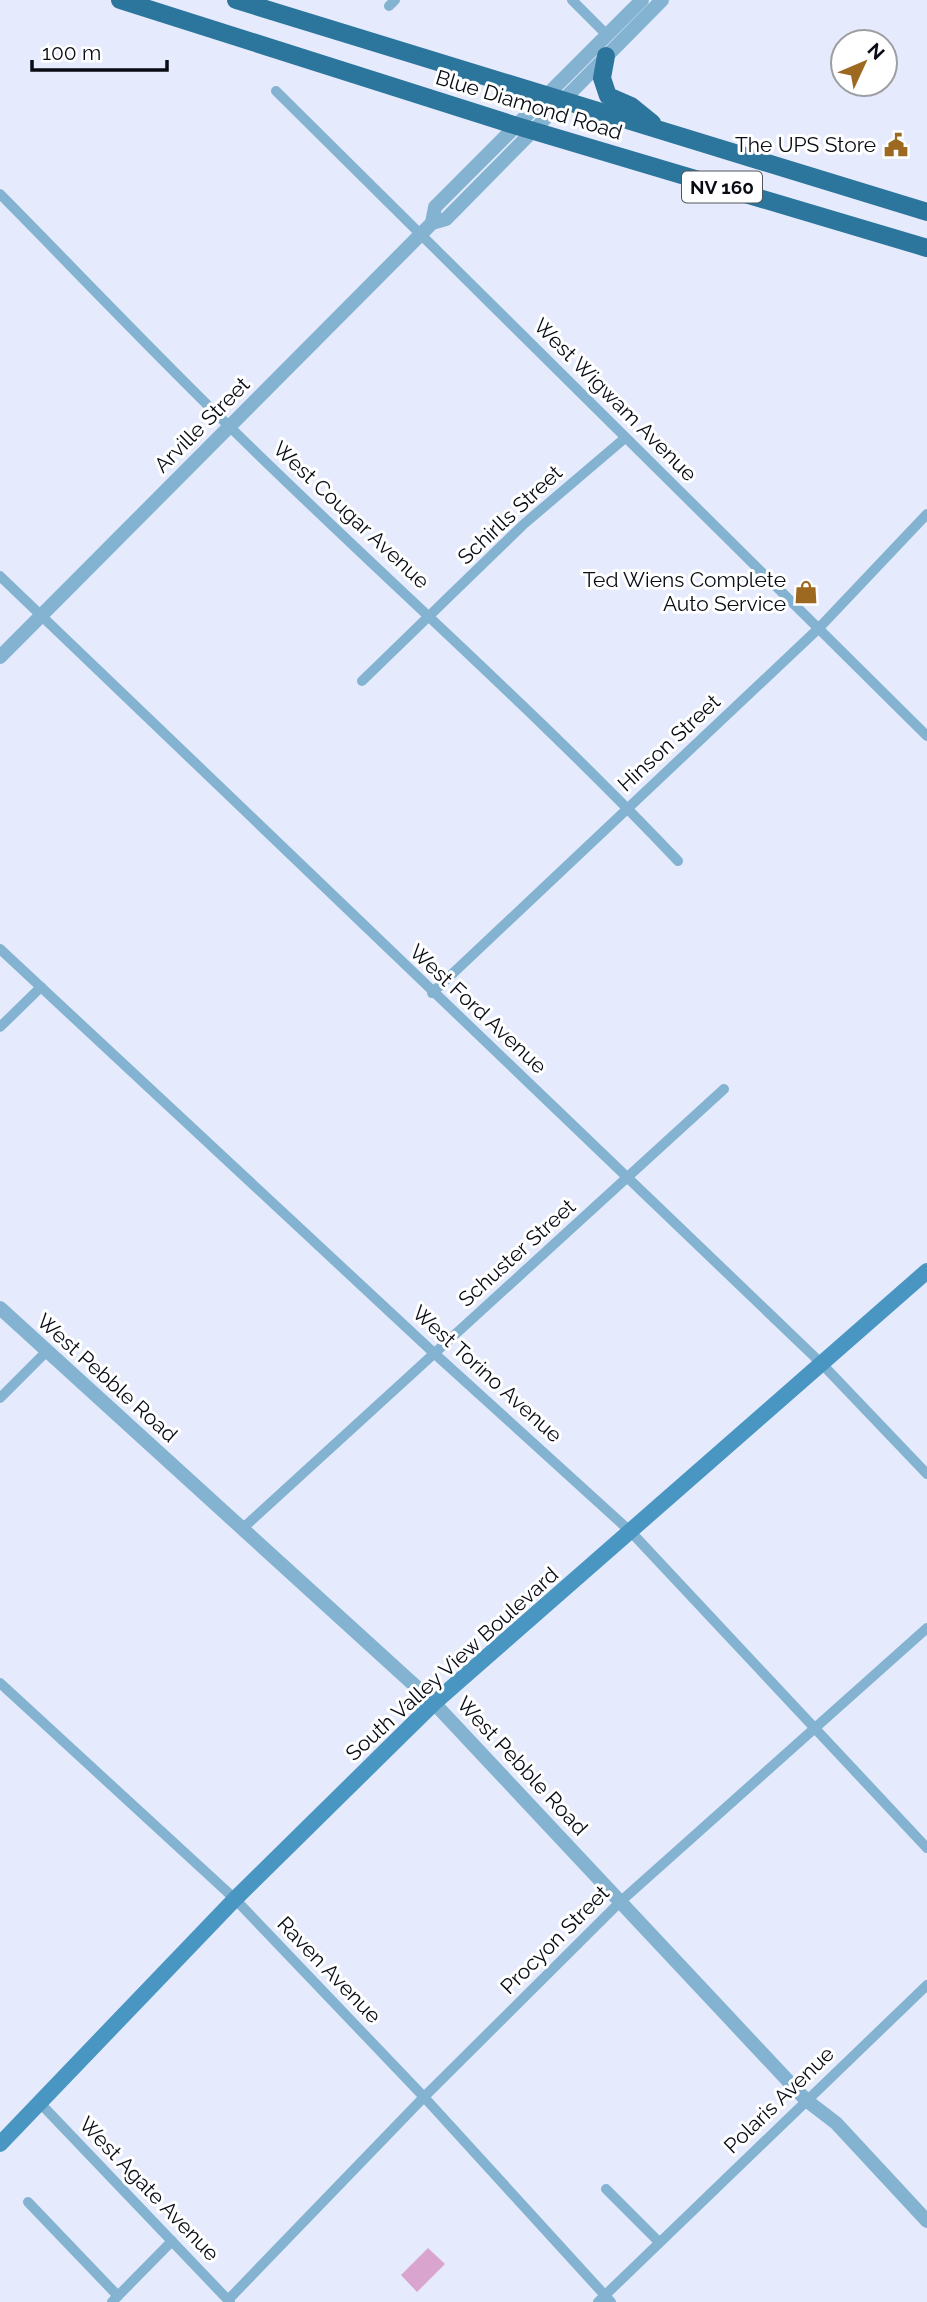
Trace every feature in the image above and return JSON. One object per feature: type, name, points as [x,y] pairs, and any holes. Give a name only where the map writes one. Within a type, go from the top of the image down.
[{"type":"highway","name":"Blue Diamond Road","points":[[120,0],[525,128],[927,248]]},
{"type":"highway","name":"Blue Diamond Road","points":[[236,0],[927,212]]},
{"type":"highway","points":[[606,56],[602,78],[608,96],[631,106],[663,131]]},
{"type":"main road","name":"South Valley View Boulevard","points":[[0,2144],[235,1899],[434,1703],[927,1271]]},
{"type":"street","points":[[572,0],[607,35]]},
{"type":"street","name":"Arville Street","points":[[0,657],[432,223],[435,208],[555,98],[607,35],[642,0]]},
{"type":"street","name":"Arville Street","points":[[555,98],[606,56],[662,0]]},
{"type":"street","name":"West Wigwam Avenue","points":[[276,91],[927,736]]},
{"type":"street","name":"West Cougar Avenue","points":[[0,194],[230,428],[628,808],[678,861]]},
{"type":"street","name":"Schirlls Street","points":[[362,681],[524,524],[625,438]]},
{"type":"street","name":"Hinson Street","points":[[432,993],[819,628],[927,514]]},
{"type":"street","name":"West Ford Avenue","points":[[0,576],[822,1364],[927,1474]]},
{"type":"street","name":"West Torino Avenue","points":[[0,949],[435,1354],[631,1532],[927,1848]]},
{"type":"street","points":[[0,1027],[41,987]]},
{"type":"street","name":"Schuster Street","points":[[242,1529],[724,1089]]},
{"type":"street","name":"West Pebble Road","points":[[0,1308],[434,1703],[806,2101],[836,2123],[927,2221]]},
{"type":"street","points":[[0,1398],[47,1351]]},
{"type":"street","name":"Procyon Street","points":[[229,2301],[424,2097],[620,1902],[927,1628]]},
{"type":"street","name":"Raven Avenue","points":[[0,1682],[235,1899],[424,2097],[604,2300]]},
{"type":"street","name":"Polaris Avenue","points":[[604,2300],[659,2242],[927,1985]]},
{"type":"street","name":"West Agate Avenue","points":[[40,2103],[229,2301]]},
{"type":"street","points":[[606,2189],[659,2242]]},
{"type":"street","points":[[28,2202],[115,2299],[172,2241]]},
{"type":"shaded area","points":[[428,2248],[445,2264],[417,2292],[401,2275]]},
{"type":"place","name":"The UPS Store","points":[[896,145]]},
{"type":"place","name":"Ted Wiens Complete Auto Service","points":[[806,592]]}]
